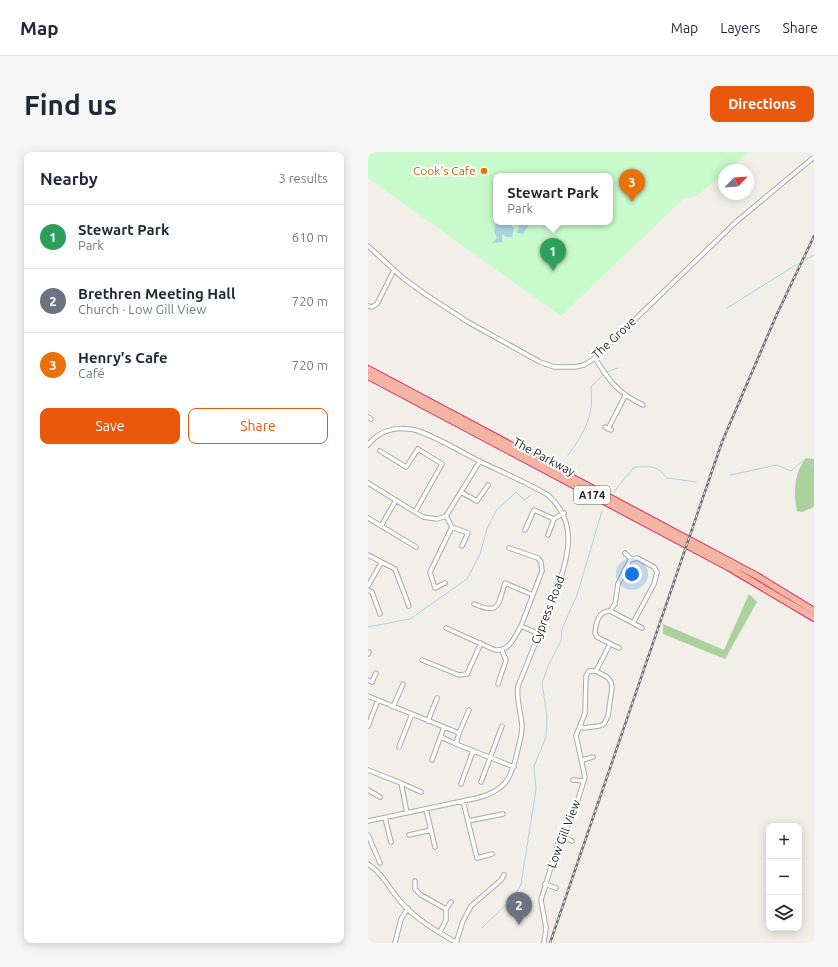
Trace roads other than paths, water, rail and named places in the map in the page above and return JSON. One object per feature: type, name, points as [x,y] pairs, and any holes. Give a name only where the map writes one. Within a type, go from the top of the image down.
[{"type":"highway","name":"A174","points":[[368,365],[405,389]]},
{"type":"highway","name":"The Parkway","points":[[368,369],[757,576],[814,611]]},
{"type":"highway","name":"The Parkway","points":[[368,376],[728,567],[814,618]]},
{"type":"highway","points":[[368,381],[391,392],[408,397]]},
{"type":"street","name":"The Grove","points":[[368,246],[394,270],[425,294],[462,318],[540,362],[554,367],[575,367],[584,365],[595,358],[737,221],[814,157]]},
{"type":"street","points":[[368,306],[372,307],[377,304],[394,270]]},
{"type":"street","points":[[595,358],[605,376],[613,386],[625,396],[642,406]]},
{"type":"street","points":[[608,429],[625,396]]},
{"type":"street","name":"Cypress Road","points":[[368,445],[374,438],[384,432],[395,429],[411,428],[548,494],[558,504],[564,514],[569,537],[559,584],[518,686],[517,694],[522,726],[521,739],[514,767],[506,784],[490,795],[368,821]]},
{"type":"street","points":[[380,451],[406,467],[418,449],[442,464],[415,512]]},
{"type":"street","points":[[368,483],[415,512],[429,518],[437,519],[446,516],[480,461]]},
{"type":"street","points":[[461,492],[477,502],[488,485]]},
{"type":"street","points":[[381,526],[396,500]]},
{"type":"street","points":[[525,530],[534,510],[554,519]]},
{"type":"street","points":[[548,535],[554,519],[564,514]]},
{"type":"street","points":[[446,516],[452,527],[468,533],[462,546]]},
{"type":"street","points":[[368,518],[416,547]]},
{"type":"street","points":[[445,584],[435,588],[430,572],[452,527]]},
{"type":"street","points":[[446,628],[495,650],[502,651],[510,646],[521,626],[542,571],[541,562],[538,558],[509,548]]},
{"type":"street","points":[[625,552],[631,559]]},
{"type":"street","points":[[368,555],[395,570],[409,606]]},
{"type":"street","points":[[631,559],[636,558],[654,567],[657,572],[654,584],[633,623]]},
{"type":"street","points":[[619,648],[597,638],[595,632],[601,613],[610,610],[615,604],[618,584],[631,559]]},
{"type":"street","points":[[368,586],[381,563]]},
{"type":"street","points":[[474,604],[489,610],[494,609],[498,605],[505,582],[533,595]]},
{"type":"street","points":[[368,590],[372,592],[380,614]]},
{"type":"street","points":[[610,610],[642,628]]},
{"type":"street","points":[[521,626],[539,634]]},
{"type":"street","points":[[422,660],[459,675],[467,674],[481,643]]},
{"type":"street","points":[[580,726],[583,728],[599,726],[604,724],[608,716],[612,685],[607,677],[596,671],[610,644]]},
{"type":"street","points":[[498,684],[506,660],[502,651]]},
{"type":"street","name":"Low Gill View","points":[[544,943],[546,928],[540,904],[561,836],[572,818],[584,781],[585,773],[576,740],[586,708],[586,676],[591,670],[596,671]]},
{"type":"street","points":[[368,680],[372,682],[376,673]]},
{"type":"street","points":[[393,707],[403,684]]},
{"type":"street","points":[[368,696],[459,733]]},
{"type":"street","points":[[428,721],[437,698]]},
{"type":"street","points":[[368,726],[378,700]]},
{"type":"street","points":[[456,744],[469,710]]},
{"type":"street","points":[[399,746],[412,714]]},
{"type":"street","points":[[481,782],[502,726]]},
{"type":"street","points":[[432,760],[444,727]]},
{"type":"street","points":[[441,737],[514,767]]},
{"type":"street","points":[[461,784],[473,751]]},
{"type":"street","points":[[582,760],[593,757]]},
{"type":"street","points":[[368,770],[421,792]]},
{"type":"street","points":[[573,780],[584,781]]},
{"type":"street","points":[[401,783],[407,813]]},
{"type":"street","points":[[368,790],[380,797]]},
{"type":"street","points":[[463,801],[477,858],[492,854]]},
{"type":"street","points":[[426,809],[435,847]]},
{"type":"street","points":[[468,821],[503,814]]},
{"type":"street","points":[[385,818],[391,842]]},
{"type":"street","points":[[409,835],[431,830]]},
{"type":"street","points":[[368,835],[380,863]]},
{"type":"street","points":[[561,836],[572,841]]},
{"type":"street","points":[[368,864],[384,877],[399,900],[408,908],[457,943],[463,921],[471,906],[501,880],[504,875]]},
{"type":"street","points":[[501,880],[504,884]]},
{"type":"street","points":[[415,881],[416,889],[421,895],[446,909]]},
{"type":"street","points":[[545,884],[556,888]]},
{"type":"street","points":[[410,890],[416,889]]},
{"type":"street","points":[[440,932],[446,920],[446,909],[451,902]]},
{"type":"street","points":[[395,943],[401,919],[408,908]]},
{"type":"water","points":[[495,225],[512,225],[514,229],[512,237],[506,237],[502,234],[502,242],[492,243],[497,238],[494,231]]},
{"type":"water","points":[[518,225],[529,225],[523,234],[517,233]]},
{"type":"waterway","points":[[805,260],[814,255]]},
{"type":"waterway","points":[[727,308],[799,263]]},
{"type":"waterway","points":[[607,372],[618,368]]},
{"type":"waterway","points":[[568,455],[584,431],[590,415],[592,397],[591,387],[604,374]]},
{"type":"waterway","points":[[730,475],[777,465],[791,471],[804,460],[814,467]]},
{"type":"waterway","points":[[613,493],[634,467],[652,467],[659,470],[667,478],[696,482]]},
{"type":"waterway","points":[[368,627],[410,619],[467,579],[480,554],[487,529],[496,511],[516,492],[524,500],[531,495]]},
{"type":"waterway","points":[[482,928],[512,899],[521,885],[536,789],[534,766],[546,737],[547,716],[542,683],[548,666],[561,641],[562,629],[577,595],[602,511]]},
{"type":"railway","points":[[550,943],[722,442],[777,314],[814,236]]},
{"type":"place","name":"Cook's Cafe","points":[[484,171]]},
{"type":"place","name":"Henry's Cafe","points":[[632,202]]},
{"type":"place","name":"Stewart Park","points":[[553,271]]},
{"type":"place","name":"Brethren Meeting Hall","points":[[519,925]]}]
